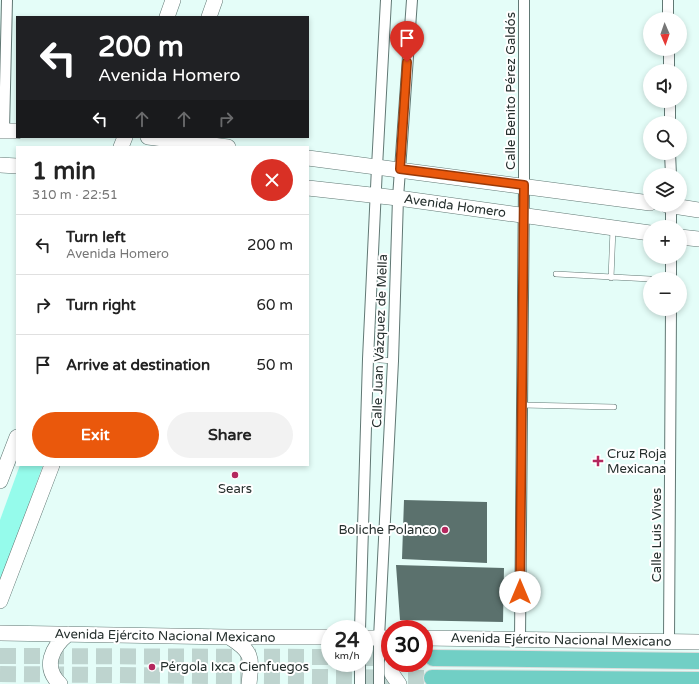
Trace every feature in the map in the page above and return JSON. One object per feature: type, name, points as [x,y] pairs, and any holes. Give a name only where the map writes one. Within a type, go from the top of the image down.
[{"type":"main road","points":[[167,16],[173,0]]},
{"type":"main road","points":[[209,16],[215,0]]},
{"type":"main road","points":[[152,138],[166,141],[218,146]]},
{"type":"main road","points":[[309,158],[524,185],[643,202]]},
{"type":"main road","points":[[0,165],[16,166]]},
{"type":"main road","name":"Avenida Homero","points":[[309,188],[398,198],[643,232]]},
{"type":"main road","points":[[687,208],[699,210]]},
{"type":"main road","points":[[687,238],[699,239]]},
{"type":"main road","points":[[0,481],[16,440]]},
{"type":"main road","points":[[0,601],[52,466]]},
{"type":"main road","name":"Avenida Ejército Nacional Mexicano","points":[[0,633],[321,637]]},
{"type":"main road","points":[[60,684],[54,678],[51,662],[53,651],[60,641],[68,634]]},
{"type":"main road","points":[[229,637],[247,651],[251,666],[249,684]]},
{"type":"main road","name":"Avenida Ejército Nacional Mexicano","points":[[433,638],[699,642]]},
{"type":"main road","name":"Avenida Ejército Nacional Mexicano","points":[[433,658],[699,661]]},
{"type":"main road","points":[[392,672],[399,684]]},
{"type":"main road","points":[[432,678],[699,680]]},
{"type":"street","points":[[7,0],[7,131]]},
{"type":"street","name":"Calle Juan Vázquez de Mella","points":[[360,620],[368,359],[375,195],[386,0]]},
{"type":"street","name":"Calle Juan Vázquez de Mella","points":[[379,684],[378,638],[393,361],[398,198],[412,0]]},
{"type":"street","name":"Calle Benito Pérez Galdós","points":[[520,639],[524,0]]},
{"type":"street","points":[[668,0],[668,12]]},
{"type":"street","name":"Calle Luis Vives","points":[[669,641],[671,316]]},
{"type":"street","points":[[360,672],[360,684]]},
{"type":"lane","points":[[611,278],[613,228]]},
{"type":"lane","points":[[556,274],[643,279]]},
{"type":"lane","points":[[368,359],[393,361]]},
{"type":"lane","points":[[522,405],[614,407]]},
{"type":"green space","points":[[20,466],[43,466],[0,585],[0,520]]},
{"type":"building","name":"Boliche Polanco","points":[[404,500],[487,502],[487,563],[402,559]]},
{"type":"building","points":[[396,565],[504,568],[503,622],[400,620]]},
{"type":"tunnel","points":[[0,656],[321,657]]},
{"type":"tunnel","points":[[373,658],[381,658]]},
{"type":"tunnel","points":[[0,674],[432,678]]},
{"type":"place","name":"Cruz Roja Mexicana","points":[[598,461]]},
{"type":"place","name":"Sears","points":[[235,475]]},
{"type":"place","name":"Boliche Polanco","points":[[445,530]]},
{"type":"place","name":"Pérgola Ixca Cienfuegos","points":[[152,667]]},
{"type":"route","points":[[407,62],[400,169],[524,185],[520,592]]}]
